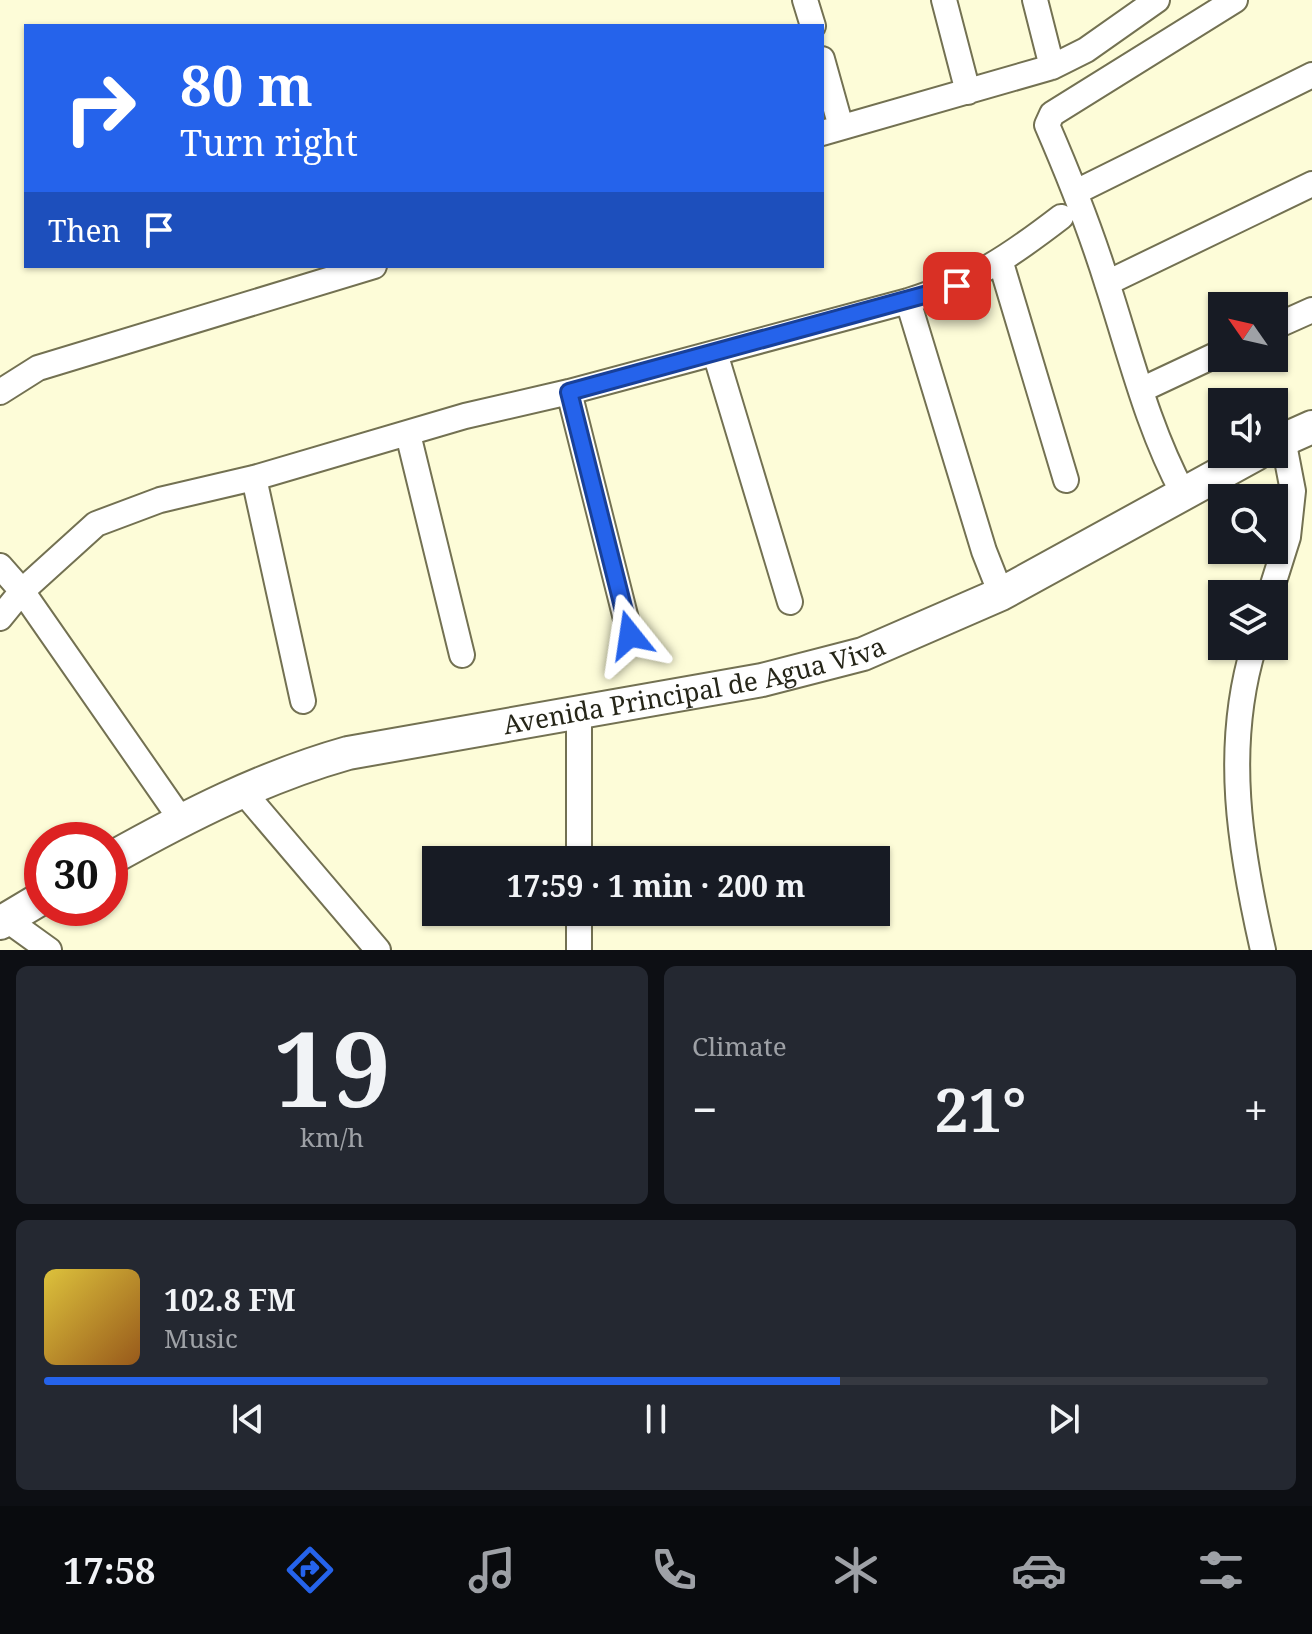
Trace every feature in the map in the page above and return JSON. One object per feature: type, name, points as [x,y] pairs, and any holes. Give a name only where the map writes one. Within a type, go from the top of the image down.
[{"type":"street","points":[[805,0],[812,24]]},
{"type":"street","points":[[944,0],[968,92]]},
{"type":"street","points":[[1035,0],[1052,67]]},
{"type":"street","points":[[824,73],[832,130],[1052,67],[1086,50],[1131,8],[1157,0]]},
{"type":"street","points":[[1183,493],[1158,447],[1076,192],[1047,125],[1052,114],[1235,0]]},
{"type":"street","points":[[1076,192],[1312,75]]},
{"type":"street","points":[[1107,283],[1312,184]]},
{"type":"street","points":[[0,618],[22,591],[96,524],[160,500],[254,478],[465,416],[569,392],[957,286],[1001,263],[1061,217]]},
{"type":"street","points":[[1001,263],[1066,480]]},
{"type":"street","points":[[0,392],[38,368],[367,268]]},
{"type":"street","points":[[908,301],[984,551],[1001,594]]},
{"type":"street","points":[[1288,321],[1312,310]]},
{"type":"street","points":[[715,353],[790,602]]},
{"type":"street","points":[[1141,390],[1208,359]]},
{"type":"street","points":[[569,392],[630,635]]},
{"type":"street","points":[[408,434],[462,655]]},
{"type":"street","points":[[1274,580],[1302,489],[1288,457]]},
{"type":"street","name":"Avenida Principal de Agua Viva","points":[[128,850],[241,789],[348,753],[762,680],[863,654],[1001,594],[1230,468]]},
{"type":"street","points":[[254,478],[303,701]]},
{"type":"street","points":[[0,566],[22,591],[182,821]]},
{"type":"street","points":[[1250,660],[1243,683],[1236,799],[1263,950]]},
{"type":"street","points":[[579,710],[579,846]]},
{"type":"street","points":[[241,789],[378,950]]},
{"type":"street","points":[[24,909],[3,921],[49,950]]},
{"type":"street","points":[[579,926],[579,950]]},
{"type":"route","points":[[630,635],[569,392],[957,286]]}]
